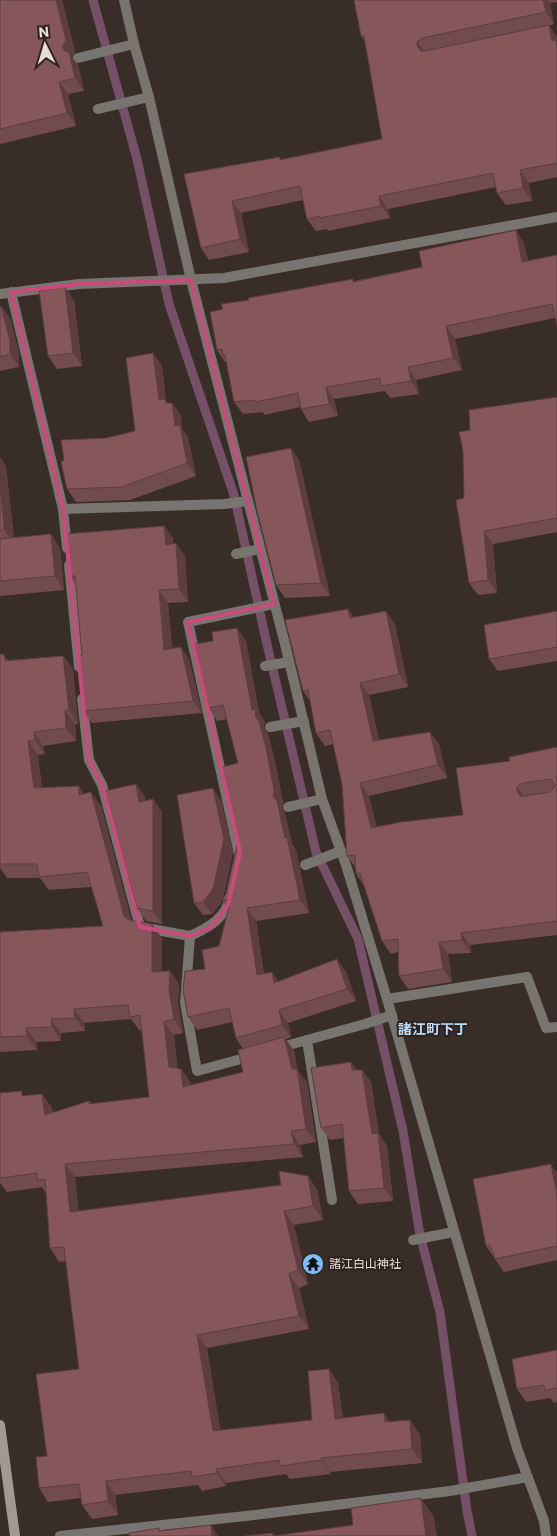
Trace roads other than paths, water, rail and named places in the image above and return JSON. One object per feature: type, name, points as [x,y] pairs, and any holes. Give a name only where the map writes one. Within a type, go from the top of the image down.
[{"type":"street","points":[[124,0],[149,97],[191,280],[304,721],[322,799],[341,851],[392,1015],[453,1232],[517,1448],[544,1521],[546,1536]]},
{"type":"street","points":[[78,58],[134,44]]},
{"type":"street","points":[[98,109],[149,97]]},
{"type":"street","points":[[0,294],[79,284],[224,278],[557,217]]},
{"type":"street","points":[[11,292],[63,509],[80,673]]},
{"type":"street","points":[[63,509],[224,504],[248,501]]},
{"type":"street","points":[[236,554],[260,549]]},
{"type":"street","points":[[238,861],[240,852],[188,622],[274,604]]},
{"type":"street","points":[[265,666],[289,662]]},
{"type":"street","points":[[82,692],[89,760],[102,785],[140,927],[190,936],[211,927],[228,905],[232,888]]},
{"type":"street","points":[[270,727],[304,721]]},
{"type":"street","points":[[288,807],[322,799]]},
{"type":"street","points":[[305,865],[341,851]]},
{"type":"street","points":[[190,936],[185,1003],[197,1071],[392,1015]]},
{"type":"street","points":[[387,999],[527,978],[546,1028],[557,1027]]},
{"type":"street","points":[[307,1040],[332,1200]]},
{"type":"street","points":[[412,1240],[453,1232]]},
{"type":"street","points":[[0,1425],[15,1536]]},
{"type":"street","points":[[60,1536],[246,1516],[475,1488],[528,1477]]},
{"type":"waterway","points":[[93,0],[137,159],[169,304],[234,495],[316,852],[358,939],[403,1131],[420,1235],[440,1312],[472,1536]]},
{"type":"place","name":"諸江白山神社","points":[[313,1264]]},
{"type":"district","name":"諸江町下丁","points":[[433,1029]]}]
